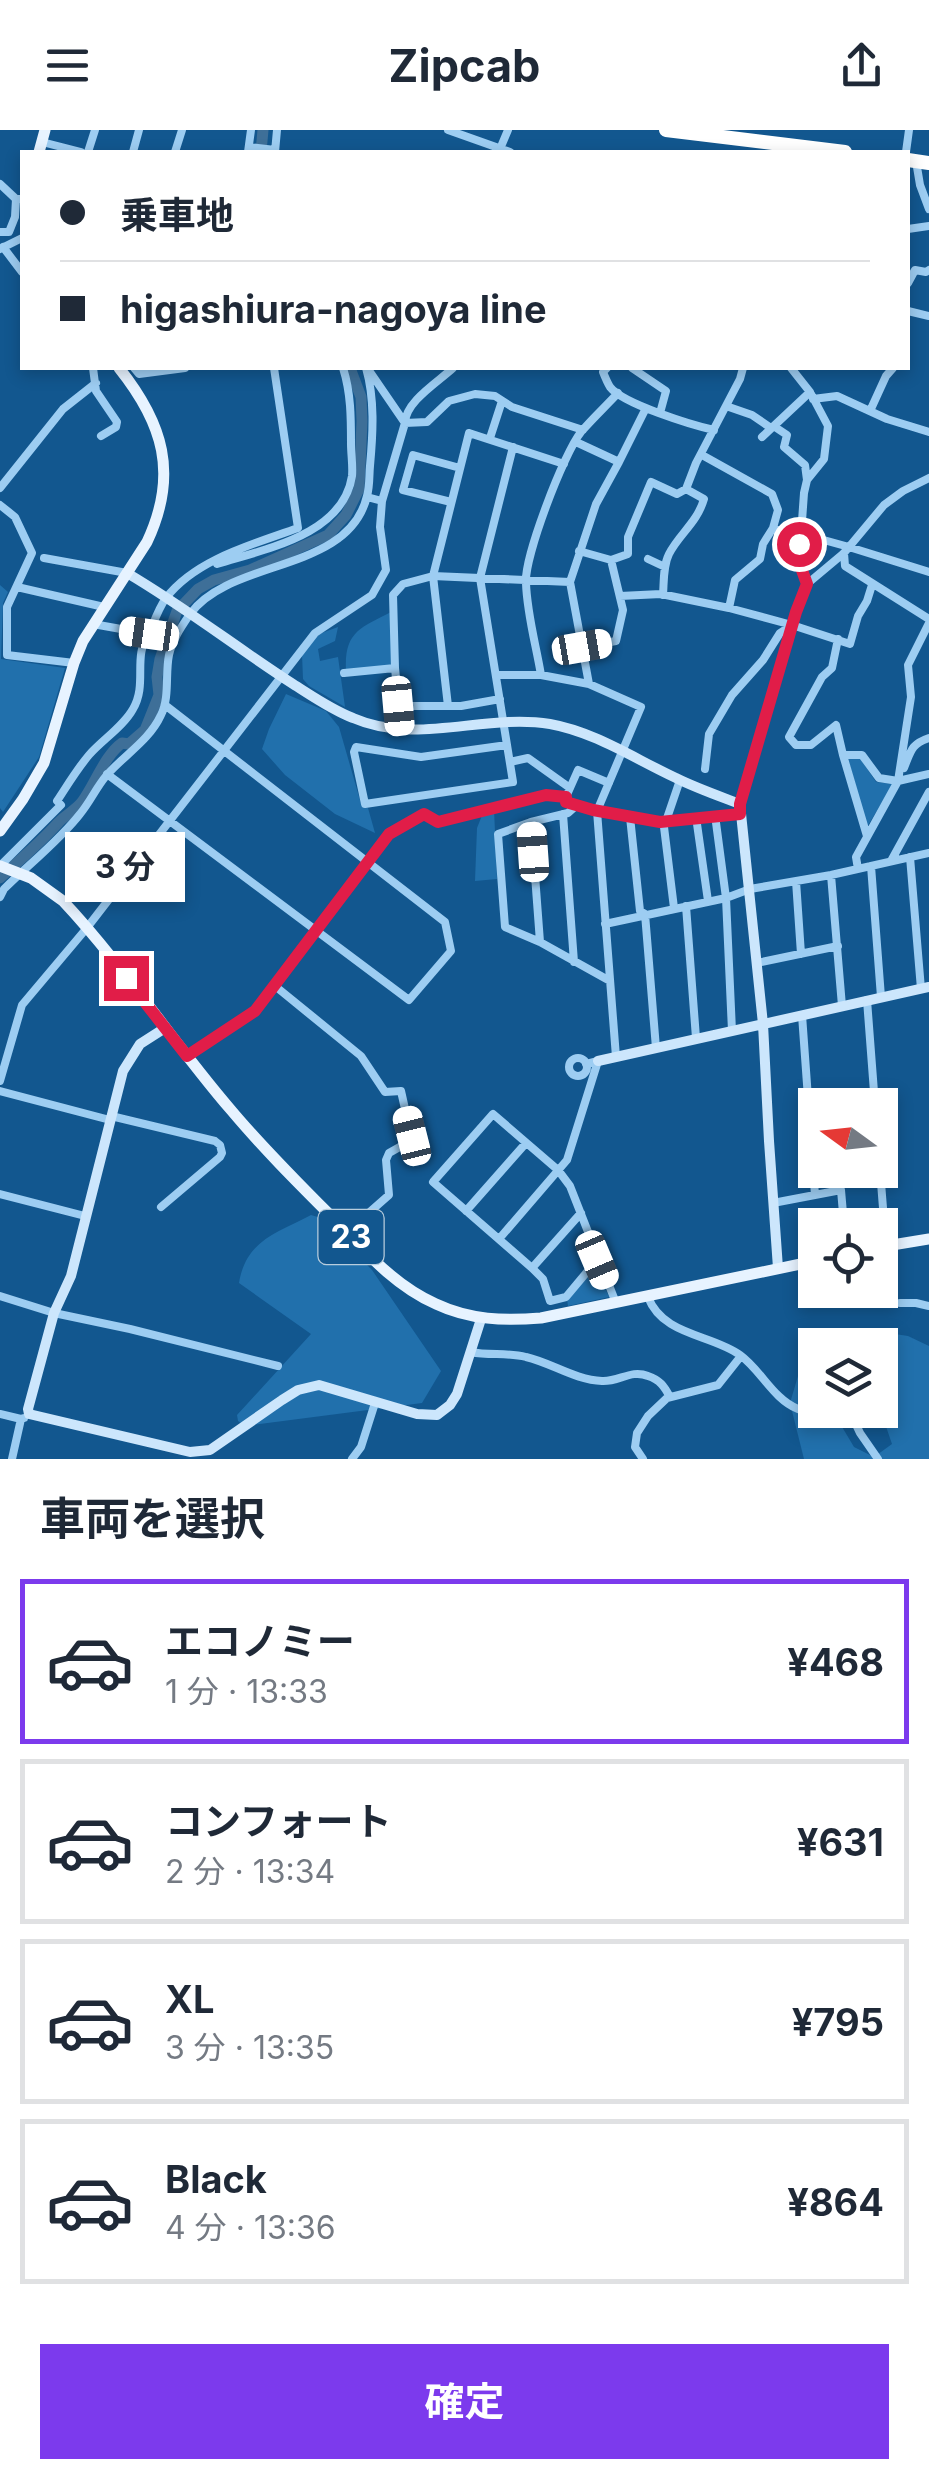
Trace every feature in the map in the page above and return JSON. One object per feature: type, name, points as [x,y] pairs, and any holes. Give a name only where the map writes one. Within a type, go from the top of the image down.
[{"type":"highway","points":[[666,130],[792,138],[824,150]]},
{"type":"main road","points":[[0,831],[24,800],[44,763],[74,664],[93,624],[128,574],[153,528],[164,491],[164,469],[154,420],[120,370]]},
{"type":"main road","name":"23","points":[[0,866],[52,892],[86,928],[272,1156],[389,1275],[440,1306],[481,1318],[541,1318],[798,1264]]},
{"type":"main road","points":[[898,1244],[929,1239]]},
{"type":"street","points":[[248,150],[251,130]]},
{"type":"street","points":[[448,130],[497,150]]},
{"type":"street","points":[[909,130],[929,209]]},
{"type":"street","points":[[42,141],[77,150]]},
{"type":"street","points":[[0,184],[20,199],[9,232],[0,232]]},
{"type":"street","points":[[2,248],[20,270]]},
{"type":"street","points":[[910,280],[915,270],[929,270]]},
{"type":"street","points":[[93,370],[96,391],[117,422],[102,436]]},
{"type":"street","points":[[135,370],[138,374],[170,370]]},
{"type":"street","points":[[0,866],[61,806],[57,801],[88,756],[131,713],[142,674],[140,651],[167,596],[230,552],[298,528],[274,370]]},
{"type":"street","points":[[202,569],[317,527],[342,502],[352,476],[350,391],[344,370]]},
{"type":"street","points":[[0,897],[19,873],[79,816],[107,774],[144,742],[164,705],[173,642],[202,600],[228,584],[299,559],[333,542],[350,528],[368,496],[372,390],[367,370]]},
{"type":"street","points":[[368,370],[405,424]]},
{"type":"street","points":[[0,1081],[22,1005],[171,822],[316,633],[372,595],[379,584],[386,570],[380,527],[382,501],[405,414],[451,370]]},
{"type":"street","points":[[605,370],[610,386],[618,393],[646,408],[714,430]]},
{"type":"street","points":[[639,370],[666,391],[660,413]]},
{"type":"street","points":[[579,551],[611,560],[628,554],[628,536],[651,482],[677,494],[686,489],[742,370]]},
{"type":"street","points":[[793,370],[828,426],[824,458],[808,480]]},
{"type":"street","points":[[870,411],[891,370]]},
{"type":"street","points":[[0,488],[64,408],[96,383]]},
{"type":"street","points":[[541,675],[525,580],[536,539],[564,464],[582,430],[618,393]]},
{"type":"street","points":[[405,424],[427,422],[449,401],[475,394],[495,396],[582,430]]},
{"type":"street","points":[[762,437],[812,396],[837,396],[887,420],[929,432]]},
{"type":"street","points":[[490,438],[502,401]]},
{"type":"street","points":[[726,406],[788,435],[784,447],[805,465],[808,480],[799,562],[807,584]]},
{"type":"street","points":[[589,684],[570,582],[596,504],[646,408]]},
{"type":"street","points":[[448,706],[433,576],[470,433],[564,464]]},
{"type":"street","points":[[576,442],[619,462]]},
{"type":"street","points":[[507,745],[420,757],[356,747],[354,752],[366,804],[513,782],[480,578],[513,447]]},
{"type":"street","points":[[451,502],[403,490],[413,454],[460,468]]},
{"type":"street","points":[[702,455],[773,495],[778,510],[760,558],[735,580],[730,608]]},
{"type":"street","points":[[778,1268],[764,1024],[740,809],[807,584],[847,550],[884,506],[929,478]]},
{"type":"street","points":[[664,594],[669,553],[696,517],[704,499],[686,489]]},
{"type":"street","points":[[368,496],[382,501]]},
{"type":"street","points":[[0,506],[14,516],[32,552],[7,607],[6,656],[74,664]]},
{"type":"street","points":[[773,528],[929,572]]},
{"type":"street","points":[[847,550],[845,566],[929,621],[908,666],[911,697],[902,780]]},
{"type":"street","points":[[44,558],[128,574],[167,596],[283,678],[355,720],[427,731],[503,722],[561,726],[594,737],[740,809]]},
{"type":"street","points":[[648,559],[665,567]]},
{"type":"street","points":[[582,647],[616,641],[623,610],[611,560]]},
{"type":"street","points":[[401,730],[394,595],[403,584],[433,576],[570,582]]},
{"type":"street","points":[[620,596],[664,594],[792,624],[850,644],[872,585]]},
{"type":"street","points":[[17,587],[104,607]]},
{"type":"street","points":[[93,624],[149,634]]},
{"type":"street","points":[[705,768],[709,734],[732,695],[763,660],[780,633],[792,624]]},
{"type":"street","points":[[838,640],[832,668],[822,677],[790,736],[796,745],[811,745],[836,725],[866,836]]},
{"type":"street","points":[[344,674],[395,668]]},
{"type":"street","points":[[496,675],[541,675],[589,684],[642,707],[597,811],[616,1057]]},
{"type":"street","points":[[398,706],[448,706],[500,698]]},
{"type":"street","points":[[107,774],[409,1000],[450,951],[445,922],[164,705]]},
{"type":"street","points":[[858,868],[856,857],[902,780],[908,758],[917,742],[929,738]]},
{"type":"street","points":[[844,755],[862,755],[878,778],[902,780],[929,774]]},
{"type":"street","points":[[510,762],[528,758],[568,793]]},
{"type":"street","points":[[609,783],[578,770],[566,802],[665,821],[740,809]]},
{"type":"street","points":[[674,908],[664,826],[680,780]]},
{"type":"street","points":[[891,861],[929,792]]},
{"type":"street","points":[[187,1056],[255,1011],[389,834],[424,814],[438,822],[568,793]]},
{"type":"street","points":[[577,805],[563,814],[498,834],[505,928],[540,942],[610,981]]},
{"type":"street","points":[[563,814],[574,962]]},
{"type":"street","points":[[715,816],[726,898],[732,1031]]},
{"type":"street","points":[[630,817],[640,911],[646,914]]},
{"type":"street","points":[[696,817],[708,901]]},
{"type":"street","points":[[530,822],[540,942]]},
{"type":"street","points":[[605,924],[726,898],[750,889],[831,876],[929,853]]},
{"type":"street","points":[[500,1239],[568,1160],[579,1129],[592,1062],[925,988],[910,857]]},
{"type":"street","points":[[871,866],[881,997]]},
{"type":"street","points":[[831,876],[842,1006]]},
{"type":"street","points":[[796,881],[801,954]]},
{"type":"street","points":[[686,906],[696,1038]]},
{"type":"street","points":[[646,914],[656,1048]]},
{"type":"street","points":[[758,963],[838,946]]},
{"type":"street","points":[[275,986],[362,1056],[384,1092],[401,1091],[412,1140],[388,1153],[389,1195],[346,1232]]},
{"type":"street","points":[[867,1000],[874,1088]]},
{"type":"street","points":[[802,1014],[815,1195]]},
{"type":"street","points":[[12,1459],[54,1313],[71,1276],[123,1071],[140,1044],[165,1028]]},
{"type":"street","points":[[0,1091],[220,1144],[220,1157],[160,1207]]},
{"type":"street","points":[[597,1260],[566,1297],[550,1301],[543,1279],[433,1182],[493,1114],[558,1170],[570,1186],[616,1303]]},
{"type":"street","points":[[466,1210],[526,1143]]},
{"type":"street","points":[[774,1203],[841,1190],[843,1208]]},
{"type":"street","points":[[0,1194],[85,1216]]},
{"type":"street","points":[[532,1268],[581,1213]]},
{"type":"street","points":[[0,1296],[54,1313],[278,1366]]},
{"type":"street","points":[[648,1297],[665,1320],[741,1356],[777,1395],[795,1408],[852,1416],[878,1459]]},
{"type":"street","points":[[900,1303],[929,1306]]},
{"type":"street","points":[[0,1414],[190,1452],[210,1450],[298,1390],[318,1385],[418,1414],[438,1415],[457,1394],[481,1318]]},
{"type":"street","points":[[471,1352],[520,1355],[582,1378],[606,1382],[635,1372],[662,1383],[670,1397]]},
{"type":"street","points":[[643,1459],[636,1447],[637,1434],[648,1416],[670,1397],[718,1385],[741,1356]]},
{"type":"street","points":[[352,1459],[361,1447],[375,1403]]},
{"type":"shaded area","points":[[0,585],[8,592],[3,603],[1,659],[65,668],[39,757],[3,812],[0,808]]},
{"type":"shaded area","points":[[391,612],[392,665],[346,671],[351,639]]},
{"type":"shaded area","points":[[338,627],[335,641],[318,649],[320,661],[338,657],[345,707],[303,679],[302,654],[319,634]]},
{"type":"shaded area","points":[[286,694],[326,711],[339,727],[362,807],[368,808],[375,833],[335,814],[285,775],[262,749]]},
{"type":"shaded area","points":[[848,758],[860,758],[876,782],[893,784],[867,827]]},
{"type":"shaded area","points":[[494,809],[497,879],[475,881],[477,828],[483,813]]},
{"type":"shaded area","points":[[311,1215],[321,1218],[372,1270],[441,1371],[422,1403],[245,1426],[237,1415],[311,1334],[239,1283],[243,1268],[256,1247]]},
{"type":"shaded area","points":[[596,1267],[609,1297],[568,1306],[567,1299]]},
{"type":"shaded area","points":[[898,1334],[929,1346],[929,1459],[804,1459],[790,1403],[798,1376],[798,1428],[843,1428],[854,1447],[874,1457],[892,1444],[887,1428],[898,1428]]},
{"type":"waterway","points":[[261,150],[263,130]]},
{"type":"waterway","points":[[0,878],[79,805],[116,748],[122,743],[129,744],[145,730],[159,695],[160,659],[177,611],[198,589],[328,535],[346,515],[359,489],[362,421],[361,397],[351,370]]},
{"type":"route","points":[[126,978],[187,1056],[255,1011],[389,834],[424,814],[438,822],[454,820],[546,795],[566,797],[566,802],[593,810],[660,822],[740,814],[807,584],[799,562],[799,544]]}]
